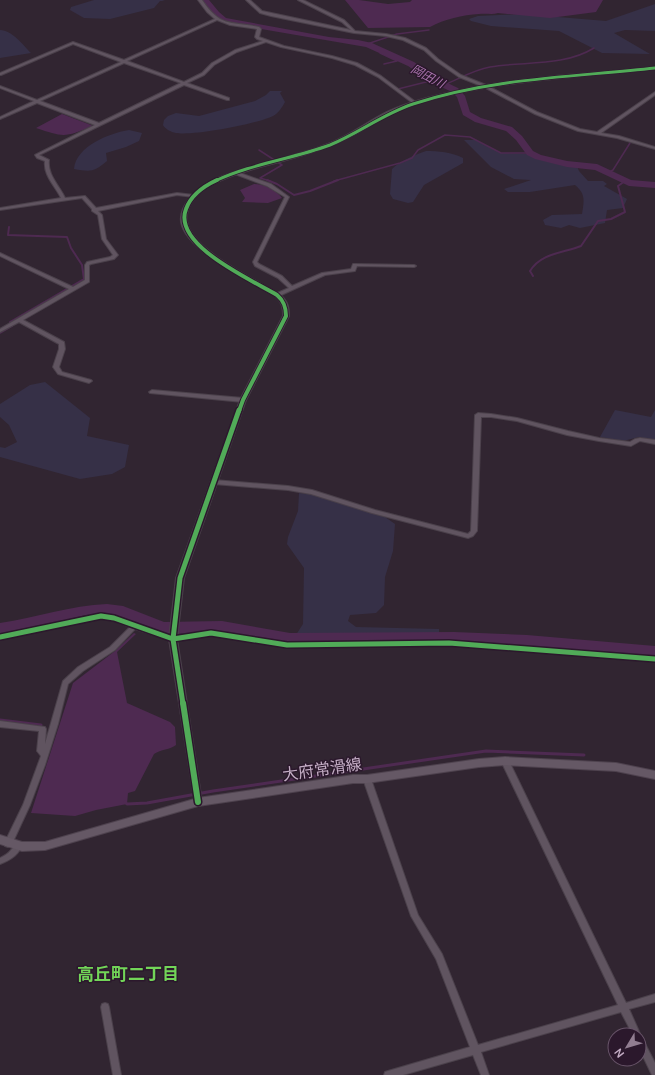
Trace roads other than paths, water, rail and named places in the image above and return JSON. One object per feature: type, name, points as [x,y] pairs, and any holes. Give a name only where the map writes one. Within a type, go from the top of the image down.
[{"type":"main road","name":"大府常滑線","points":[[9,843],[28,848],[45,846],[198,802],[479,762],[505,761],[616,767],[655,775]]},
{"type":"street","points":[[200,0],[211,15],[217,20],[230,24],[258,28],[257,36],[267,42],[358,65],[370,71],[415,103]]},
{"type":"street","points":[[248,0],[255,8],[266,14],[354,32],[386,35],[404,39],[425,49],[437,60],[460,76],[485,86],[536,113],[579,130],[618,137],[655,148]]},
{"type":"street","points":[[300,0],[343,21],[354,32]]},
{"type":"street","points":[[0,118],[217,20]]},
{"type":"street","points":[[64,199],[60,190],[48,174],[46,168],[47,160],[37,156],[203,74],[213,64],[236,51],[267,42]]},
{"type":"street","points":[[0,74],[70,44],[228,99]]},
{"type":"street","points":[[198,802],[174,636],[180,578],[243,400],[286,316],[286,307],[282,299],[277,295],[206,252],[194,242],[187,233],[184,223],[184,212],[194,196],[213,182],[236,172],[330,144],[354,134],[390,113],[415,103],[485,86],[519,81],[655,68]]},
{"type":"street","points":[[0,88],[99,125]]},
{"type":"street","points":[[598,133],[655,93]]},
{"type":"street","points":[[236,172],[269,185],[287,197],[255,262],[257,265],[286,282],[291,288]]},
{"type":"street","points":[[94,210],[180,194],[194,196]]},
{"type":"street","points":[[0,209],[83,197],[100,215],[104,239],[116,255],[115,257],[89,263],[87,265],[87,281],[0,331]]},
{"type":"street","points":[[0,254],[73,289]]},
{"type":"street","points":[[277,295],[324,274],[353,270],[355,265],[414,266]]},
{"type":"street","points":[[19,320],[62,343],[62,349],[56,367],[60,373],[89,381]]},
{"type":"street","points":[[152,392],[243,400]]},
{"type":"street","points":[[214,482],[299,489],[374,512],[468,536],[474,531],[478,415],[524,421],[580,436],[631,444],[634,441],[641,440],[655,442]]},
{"type":"street","points":[[0,637],[101,616],[114,618],[134,626],[174,636],[211,633],[287,645],[450,642],[655,659]]},
{"type":"street","points":[[0,861],[11,857],[15,852],[9,843],[21,820],[45,755],[57,717],[65,683],[70,677],[88,663],[108,652],[118,644],[134,626]]},
{"type":"street","points":[[0,724],[43,730],[41,751],[45,755]]},
{"type":"street","points":[[505,761],[633,1027]]},
{"type":"street","points":[[367,778],[415,916],[439,957],[485,1075]]},
{"type":"street","points":[[388,1075],[655,998]]},
{"type":"street","points":[[105,1007],[117,1075]]},
{"type":"street","points":[[647,1056],[655,1072]]},
{"type":"waterway","name":"岡田川","points":[[205,0],[216,14],[224,20],[369,45],[411,64],[436,81],[455,90],[461,96],[466,113],[478,120],[509,129],[519,138],[530,153],[538,157],[567,164],[597,167],[629,183],[655,185]]},
{"type":"waterway","points":[[367,44],[397,34],[429,30]]},
{"type":"waterway","points":[[444,85],[484,68],[556,61],[582,54],[594,48]]},
{"type":"waterway","name":"岡田川","points":[[384,51],[380,53],[397,61],[384,64]]},
{"type":"waterway","points":[[398,89],[434,80]]},
{"type":"waterway","points":[[334,181],[400,163],[412,158],[418,150],[445,135],[470,137],[501,153],[530,153]]},
{"type":"waterway","points":[[609,172],[613,170],[630,143]]},
{"type":"waterway","points":[[259,150],[282,165],[260,178],[268,180]]},
{"type":"waterway","points":[[268,180],[277,184],[294,195],[310,191],[338,180]]},
{"type":"waterway","points":[[533,276],[530,271],[540,260],[553,254],[581,246],[598,221],[611,219],[625,212],[618,186],[625,181]]},
{"type":"waterway","points":[[0,333],[12,326],[10,322],[84,279],[82,265],[71,248],[67,237],[8,235],[9,227]]},
{"type":"waterway","points":[[0,629],[24,625],[86,610],[107,609],[118,610],[163,628],[222,627],[290,639],[454,638],[527,641],[655,652]]},
{"type":"waterway","points":[[0,720],[41,725]]},
{"type":"waterway","points":[[125,802],[127,804],[147,803],[213,791],[486,751],[584,755]]},
{"type":"district","name":"高丘町二丁目","points":[[128,973]]}]
